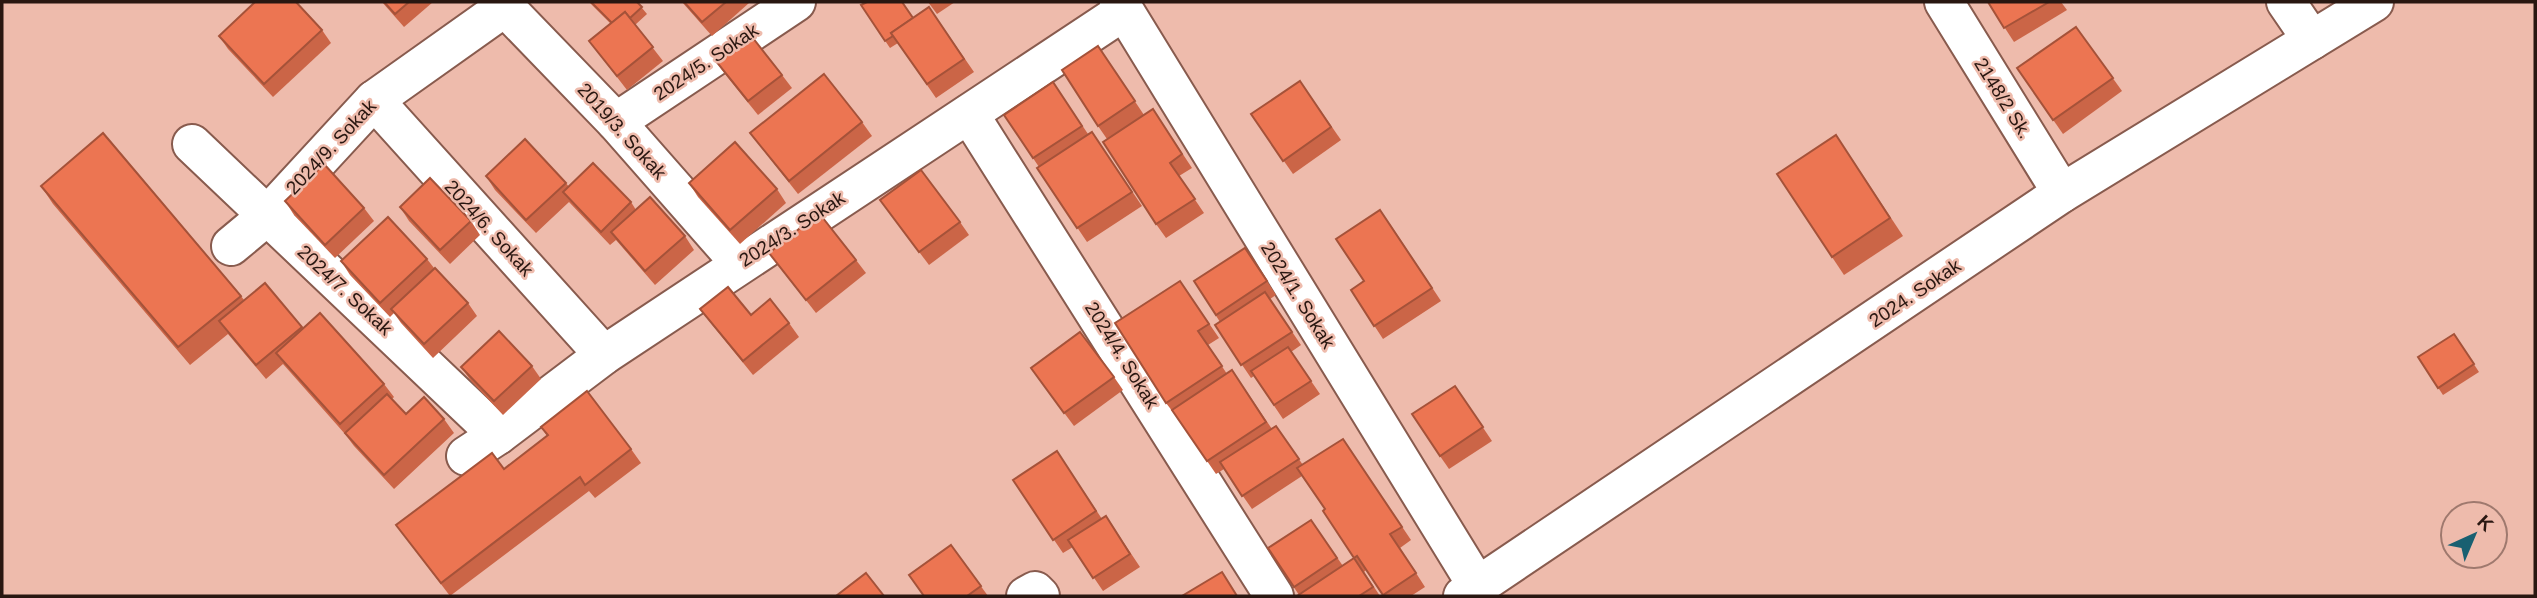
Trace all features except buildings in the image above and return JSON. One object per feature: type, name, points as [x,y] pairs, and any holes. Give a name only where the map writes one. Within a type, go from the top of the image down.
[{"type":"street","name":"2024/5. Sokak","points":[[616,122],[796,2]]},
{"type":"street","name":"2148/2 Sk.","points":[[1944,2],[2062,193]]},
{"type":"street","points":[[2286,2],[2312,40]]},
{"type":"street","name":"2024. Sokak","points":[[1471,592],[2062,193],[2374,2]]},
{"type":"street","name":"2019/3. Sokak","points":[[502,4],[616,122],[740,263]]},
{"type":"street","name":"2024/9. Sokak","points":[[231,246],[267,216],[374,100],[502,4]]},
{"type":"street","name":"2024/3. Sokak","points":[[466,456],[604,355],[969,114],[1121,6]]},
{"type":"street","name":"2024/1. Sokak","points":[[1121,6],[1471,592]]},
{"type":"street","name":"2024/6. Sokak","points":[[374,100],[604,355]]},
{"type":"street","name":"2024/4. Sokak","points":[[969,114],[1274,596]]},
{"type":"street","name":"2024/7. Sokak","points":[[192,144],[498,435]]},
{"type":"street","points":[[1026,596],[1035,591],[1040,596]]}]
